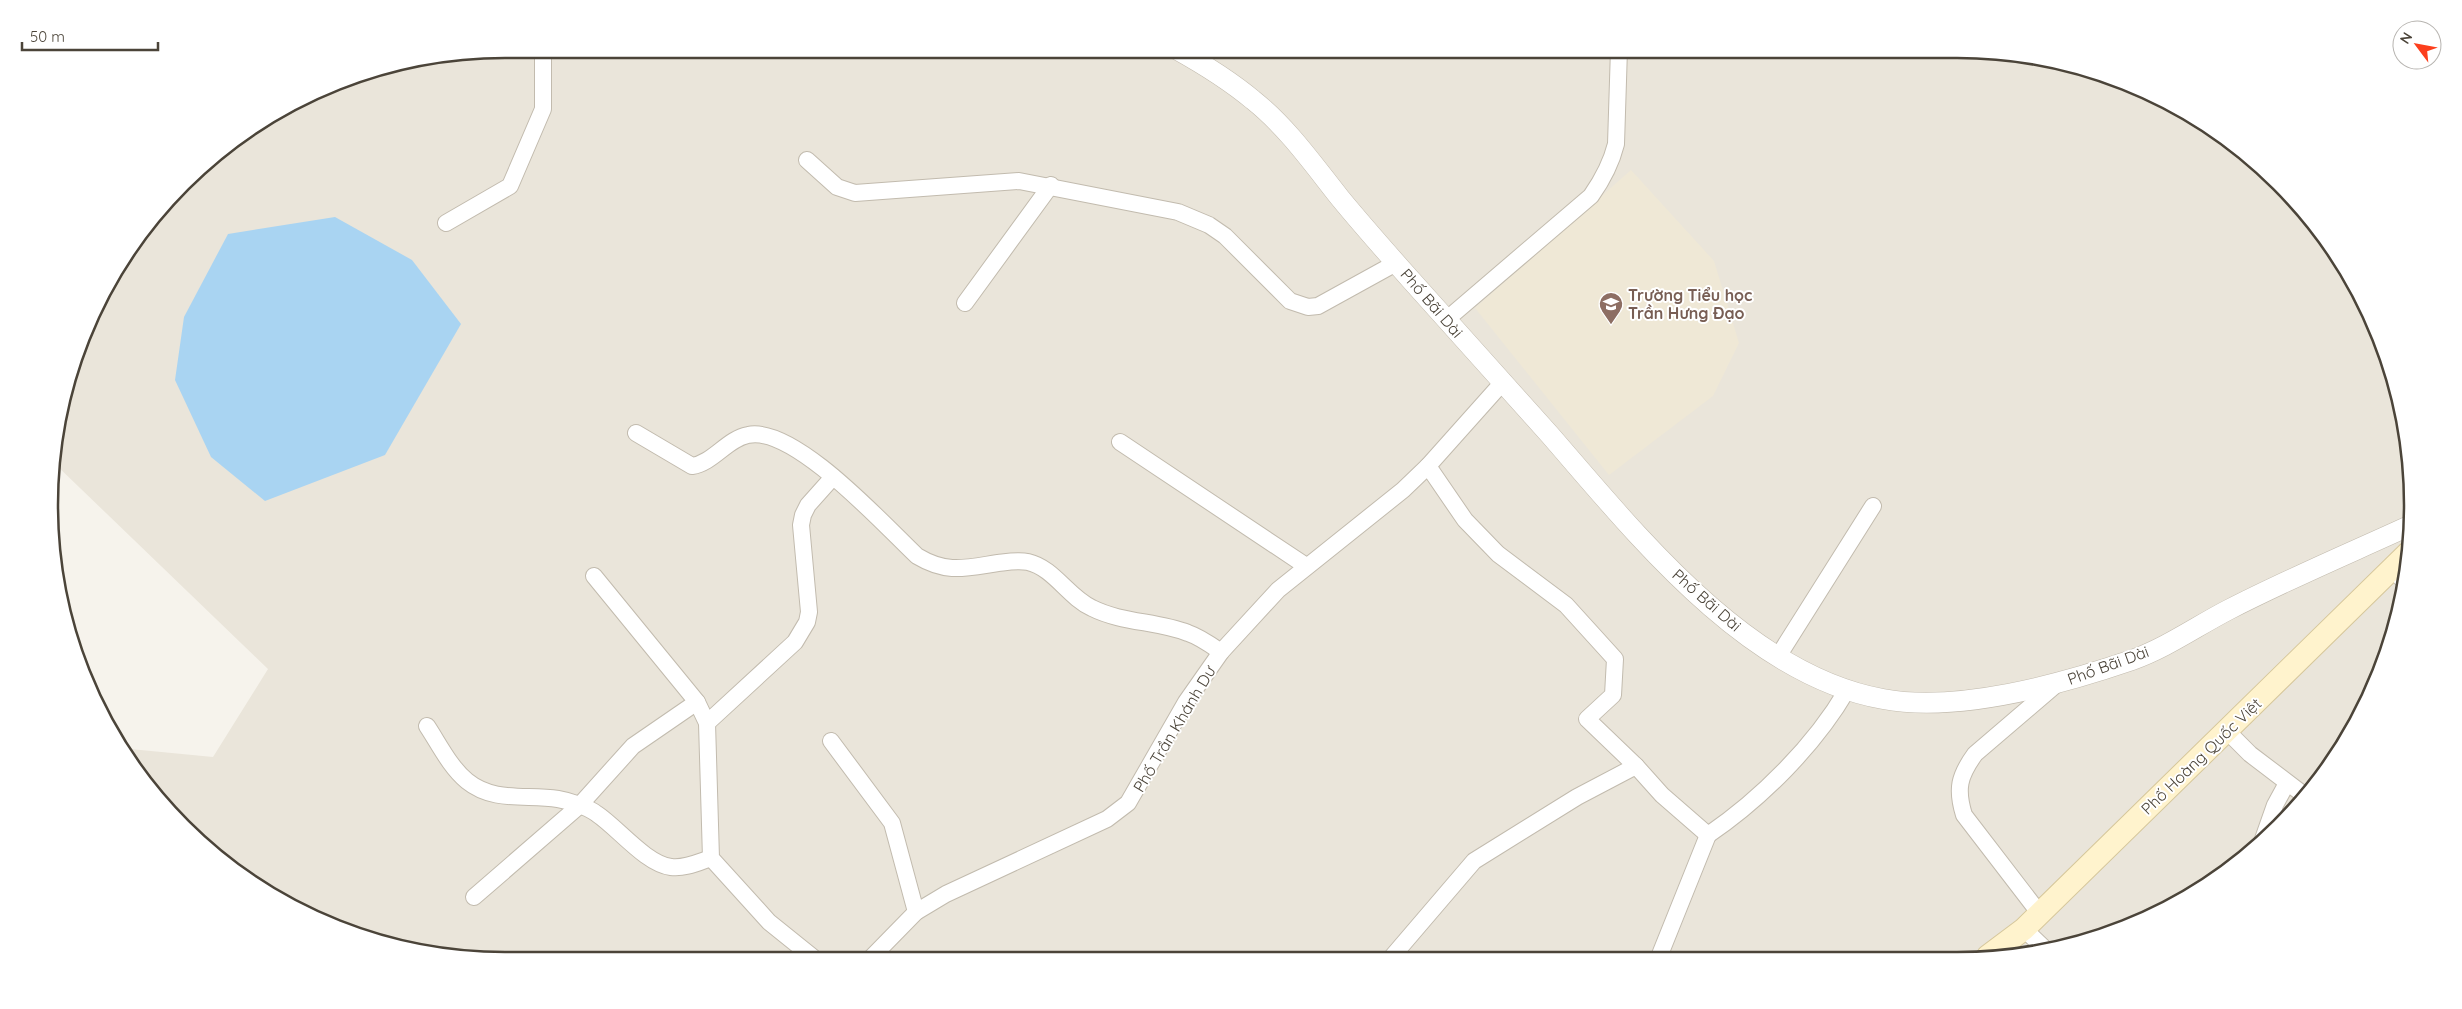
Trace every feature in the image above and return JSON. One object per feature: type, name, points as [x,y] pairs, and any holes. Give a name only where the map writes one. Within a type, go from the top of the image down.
[{"type":"main road","name":"Phố Hoàng Quốc Việt","points":[[1996,950],[2032,922],[2226,730],[2398,575]]},
{"type":"street","points":[[446,223],[510,186],[543,109],[544,58]]},
{"type":"street","name":"Phố Bãi Dài","points":[[1192,58],[1210,68],[1256,102],[1284,129],[1347,207],[1642,542],[1723,617],[1779,656],[1807,672],[1847,690],[1886,700],[1955,702],[2058,683],[2138,658],[2230,609],[2404,528]]},
{"type":"street","points":[[1446,320],[1592,196],[1600,184],[1613,158],[1616,144],[1619,58]]},
{"type":"street","points":[[807,160],[837,187],[855,193],[1019,181],[1051,185],[1178,212],[1209,225],[1225,236],[1290,300],[1308,307],[1318,306],[1396,263]]},
{"type":"street","points":[[966,303],[1051,185]]},
{"type":"street","name":"Phố Trần Khánh Dư","points":[[877,952],[916,912],[946,894],[1107,819],[1128,803],[1181,710],[1221,652],[1278,590],[1396,495],[1428,466],[1503,382]]},
{"type":"street","points":[[636,433],[692,466],[701,464],[740,437],[756,434],[804,452],[917,556],[930,564],[956,570],[1011,561],[1026,561],[1039,566],[1084,604],[1100,612],[1188,633],[1221,652]]},
{"type":"street","points":[[1120,442],[1306,566]]},
{"type":"street","points":[[1428,466],[1465,520],[1498,554],[1566,605],[1615,659],[1613,695],[1587,719],[1636,766],[1662,795],[1708,835]]},
{"type":"street","points":[[707,723],[795,642],[803,632],[809,612],[801,526],[808,505],[833,477]]},
{"type":"street","points":[[1779,656],[1873,506]]},
{"type":"street","points":[[594,576],[697,702],[707,723],[711,858],[770,922],[806,952]]},
{"type":"street","points":[[2042,943],[2032,922],[1964,815],[1959,799],[1959,783],[1965,767],[1975,754],[2058,683]]},
{"type":"street","points":[[1661,952],[1708,835],[1739,814],[1792,761],[1831,718],[1847,690]]},
{"type":"street","points":[[474,897],[579,806],[634,746],[697,702]]},
{"type":"street","points":[[427,726],[453,766],[467,781],[484,791],[499,796],[559,799],[579,806],[596,813],[652,860],[662,864],[680,867],[711,858]]},
{"type":"street","points":[[2226,730],[2250,754],[2300,792]]},
{"type":"street","points":[[831,741],[892,823],[898,838],[916,912]]},
{"type":"street","points":[[1396,952],[1474,861],[1577,797],[1636,766]]},
{"type":"street","points":[[2267,828],[2274,805],[2287,783]]},
{"type":"shaded area","points":[[475,58],[1987,58],[2045,66],[2101,81],[2181,117],[2230,150],[2252,168],[2294,210],[2312,232],[2345,281],[2370,333],[2381,361],[2396,417],[2404,475],[2404,534],[2401,563],[2396,592],[2381,648],[2345,728],[2312,777],[2294,799],[2274,821],[2230,859],[2181,892],[2155,905],[2101,928],[2073,936],[2045,943],[1987,951],[504,952],[446,948],[417,943],[361,928],[281,892],[232,859],[188,821],[150,777],[130,749],[213,757],[268,669],[59,468],[66,417],[81,361],[117,281],[150,232],[188,188],[232,150],[281,117],[361,81],[417,66]]},
{"type":"shaded area","name":"Trường Tiểu học Trần Hưng Đạo","points":[[1631,170],[1714,261],[1739,343],[1713,396],[1609,475],[1475,308]]},
{"type":"water","points":[[335,217],[412,260],[461,324],[385,455],[265,501],[211,457],[175,380],[184,317],[228,234]]},
{"type":"place","name":"Trường Tiểu học Trần Hưng Đạo","points":[[1611,325]]}]
